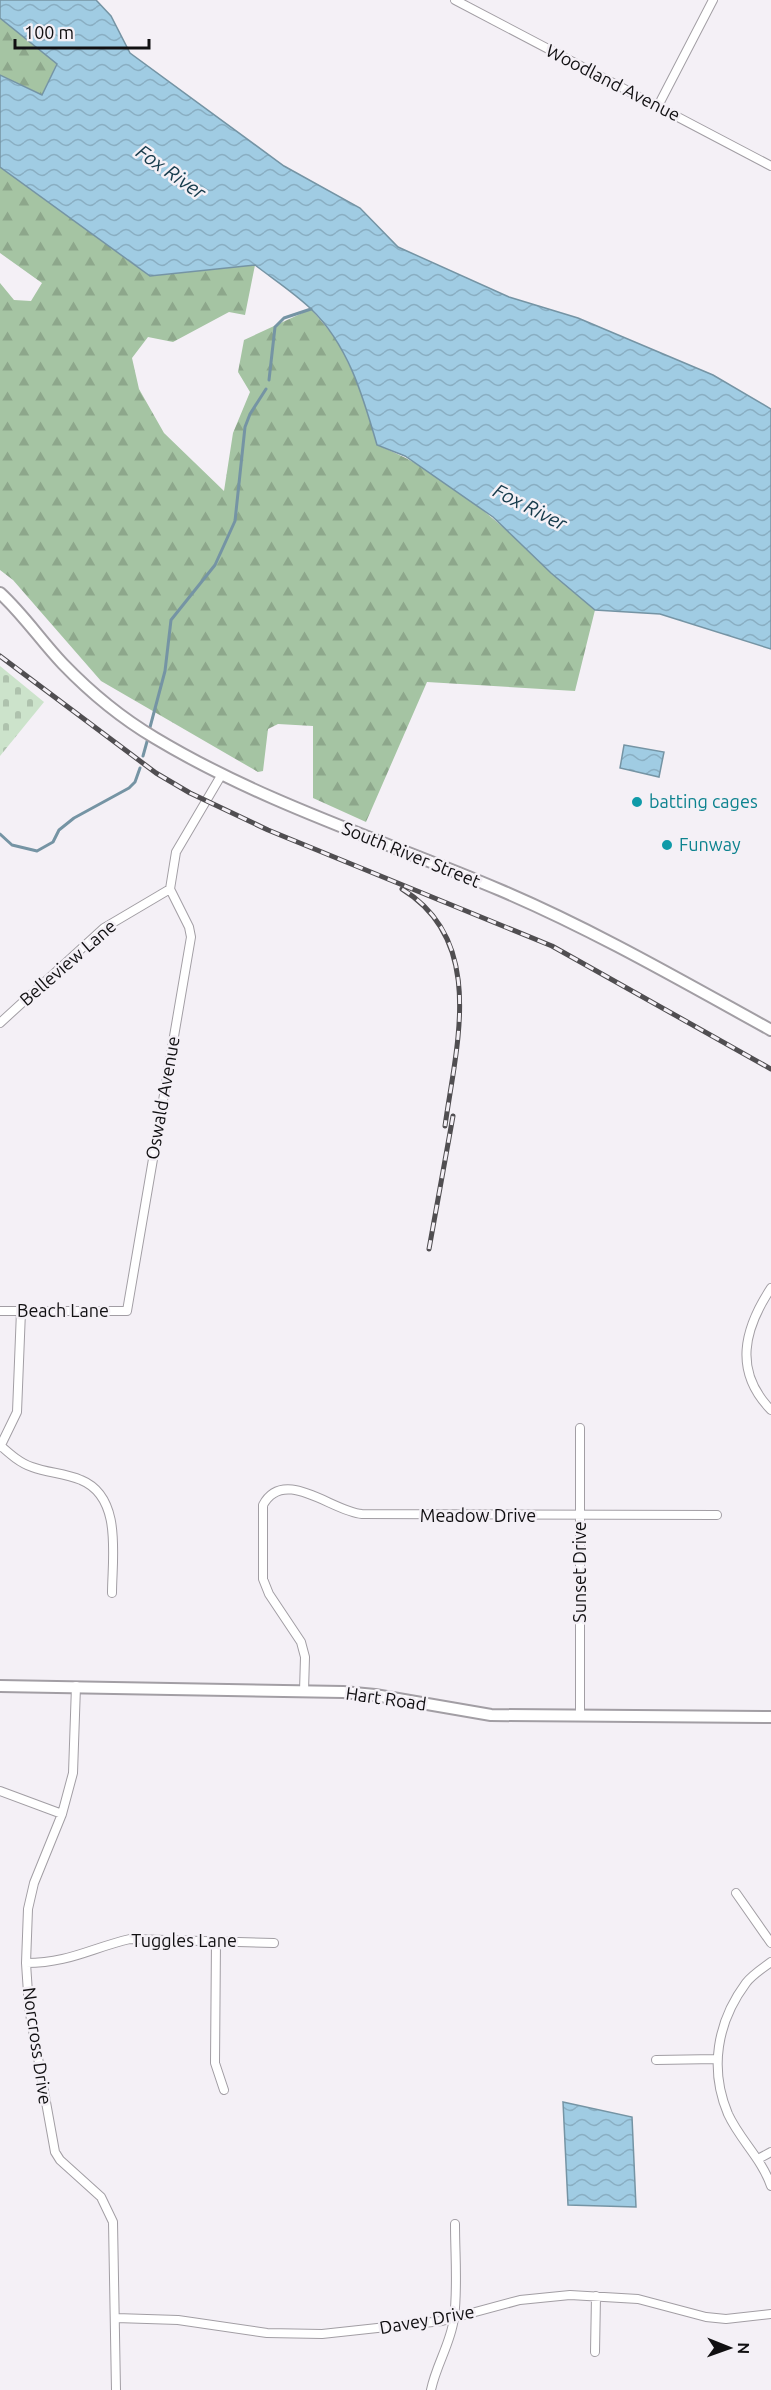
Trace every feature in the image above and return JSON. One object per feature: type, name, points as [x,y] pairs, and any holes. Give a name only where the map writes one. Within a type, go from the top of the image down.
[{"type":"main road","name":"South River Street","points":[[0,593],[20,611],[63,664],[94,693],[154,738],[222,774],[323,819],[520,900],[646,961],[771,1030]]},
{"type":"main road","name":"Hart Road","points":[[0,1686],[304,1691],[375,1695],[491,1715],[771,1717]]},
{"type":"street","name":"Woodland Avenue","points":[[455,0],[771,166]]},
{"type":"street","points":[[658,106],[713,0]]},
{"type":"street","points":[[170,889],[176,852],[222,774]]},
{"type":"street","name":"Belleview Lane","points":[[0,1023],[104,928],[170,889]]},
{"type":"street","name":"Oswald Avenue","points":[[127,1311],[191,937],[189,927],[170,889]]},
{"type":"street","points":[[771,1288],[756,1314],[746,1349],[751,1380],[759,1398],[771,1410]]},
{"type":"street","name":"Beach Lane","points":[[0,1311],[127,1311]]},
{"type":"street","points":[[21,1311],[18,1404],[14,1423],[0,1447],[29,1466],[84,1480],[98,1494],[106,1506],[112,1526],[112,1593]]},
{"type":"street","name":"Sunset Drive","points":[[580,1428],[580,1716]]},
{"type":"street","name":"Meadow Drive","points":[[304,1691],[304,1657],[301,1642],[269,1594],[263,1579],[263,1505],[267,1497],[276,1491],[291,1490],[313,1494],[351,1513],[717,1515]]},
{"type":"street","name":"Norcross Drive","points":[[76,1686],[73,1773],[62,1814],[34,1883],[28,1909],[26,1963],[34,2042],[53,2145],[60,2160],[101,2197],[113,2222],[116,2390]]},
{"type":"street","points":[[0,1791],[62,1814]]},
{"type":"street","points":[[736,1893],[771,1942]]},
{"type":"street","name":"Tuggles Lane","points":[[26,1963],[75,1958],[110,1944],[130,1939],[274,1943]]},
{"type":"street","points":[[216,1941],[215,2063],[224,2090]]},
{"type":"street","points":[[771,1962],[747,1981],[726,2018],[716,2059],[728,2115],[758,2159],[771,2186]]},
{"type":"street","points":[[656,2060],[716,2059]]},
{"type":"street","points":[[758,2159],[771,2152]]},
{"type":"street","points":[[431,2390],[454,2319],[455,2224]]},
{"type":"street","name":"Davey Drive","points":[[116,2318],[169,2319],[267,2333],[304,2334],[363,2330],[454,2319],[520,2300],[543,2296],[596,2296],[638,2300],[706,2317],[726,2319],[771,2314]]},
{"type":"street","points":[[594,2352],[596,2296]]},
{"type":"green space","points":[[0,18],[57,63],[42,95],[0,75]]},
{"type":"green space","points":[[0,167],[150,276],[255,265],[245,315],[229,312],[173,342],[148,337],[132,358],[139,389],[164,433],[224,491],[233,433],[250,392],[238,372],[244,340],[311,309],[338,341],[363,395],[377,445],[408,459],[466,497],[595,610],[575,691],[427,682],[366,822],[313,798],[313,726],[278,724],[268,729],[263,771],[258,772],[101,681],[13,580],[0,570],[0,283],[14,300],[31,301],[42,283],[0,253]]},
{"type":"green space","points":[[0,666],[44,702],[0,756]]},
{"type":"water","name":"Fox River","points":[[0,0],[96,0],[111,16],[130,53],[284,166],[360,208],[398,247],[509,297],[578,318],[713,375],[771,409],[771,649],[660,614],[595,610],[551,573],[493,517],[405,456],[377,445],[360,390],[344,354],[323,322],[297,296],[255,265],[150,276],[0,167],[0,75],[42,95],[57,64],[0,18]]},
{"type":"water","points":[[624,745],[664,752],[659,777],[620,768]]},
{"type":"water","points":[[563,2102],[632,2117],[636,2207],[568,2205]]},
{"type":"waterway","points":[[269,380],[275,327],[284,318],[311,309]]},
{"type":"waterway","points":[[149,731],[165,671],[171,620],[215,565],[235,521],[245,427],[250,414],[266,389]]},
{"type":"waterway","points":[[143,756],[148,738]]},
{"type":"waterway","points":[[0,834],[12,845],[37,851],[53,842],[59,830],[74,818],[129,788],[135,782],[140,768]]},
{"type":"railway","points":[[0,656],[156,773],[190,793],[268,830],[552,946],[771,1069]]},
{"type":"railway","points":[[402,889],[429,911],[446,937],[456,966],[460,997],[459,1030],[445,1126]]},
{"type":"railway","points":[[429,1249],[453,1116]]},
{"type":"place","name":"batting cages","points":[[637,802]]},
{"type":"place","name":"Funway","points":[[667,845]]}]
